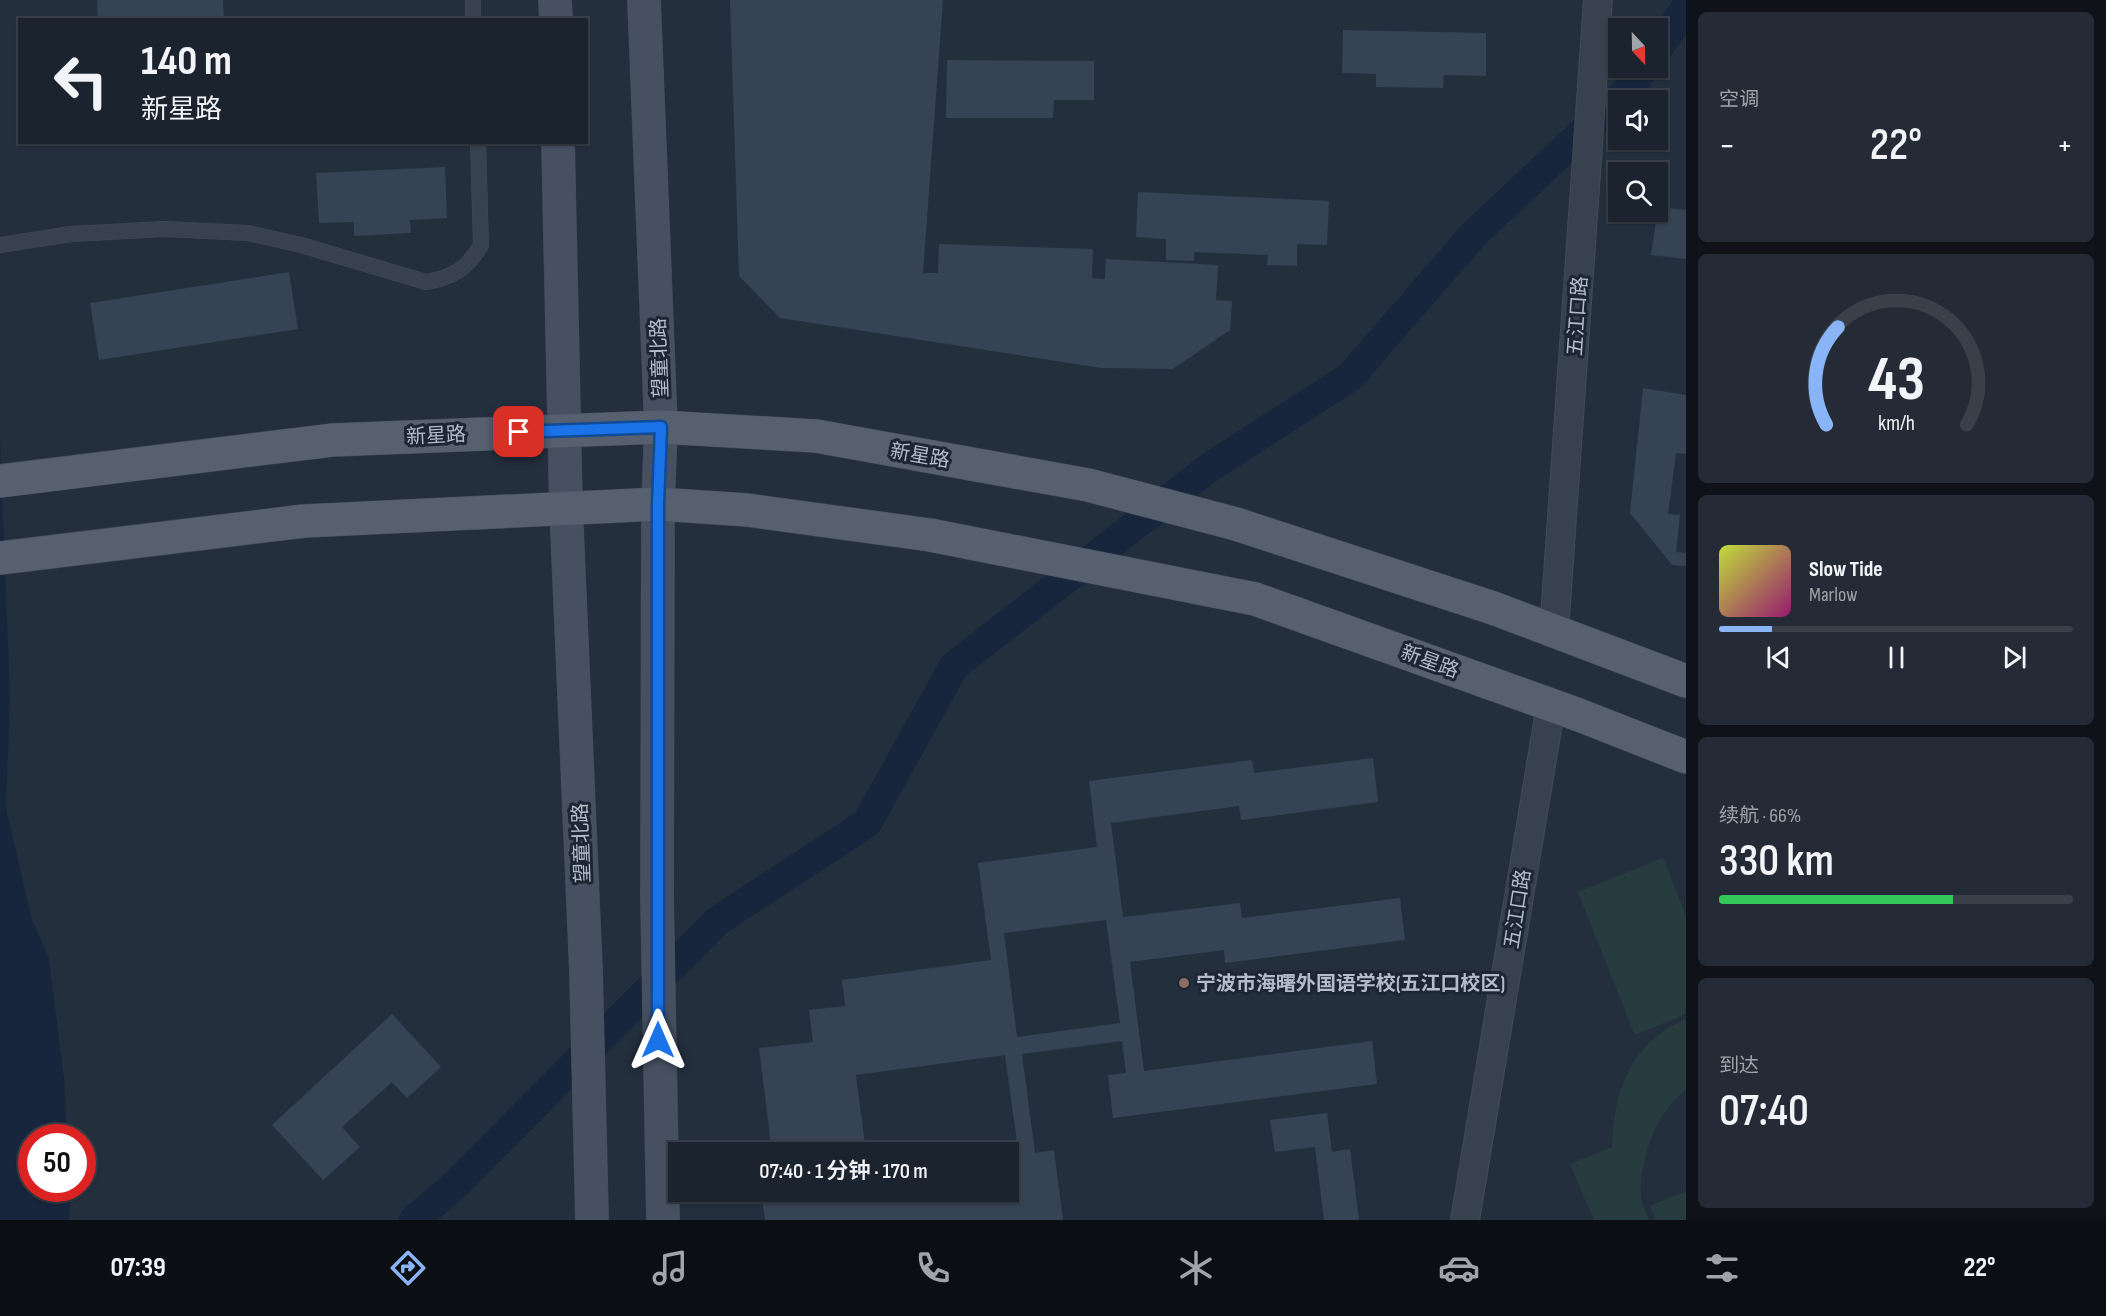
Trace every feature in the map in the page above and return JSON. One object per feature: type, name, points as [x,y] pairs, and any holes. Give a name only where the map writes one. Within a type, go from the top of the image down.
[{"type":"main road","points":[[555,0],[556,18]]},
{"type":"main road","name":"望童北路","points":[[644,0],[661,427],[658,504],[657,897],[663,1220]]},
{"type":"main road","name":"望童北路","points":[[558,144],[566,507],[586,971],[588,1141],[592,1220]]},
{"type":"main road","name":"新星路","points":[[0,481],[333,440],[565,429],[661,427],[816,436],[1088,485],[1236,524],[1493,608],[1686,681]]},
{"type":"main road","points":[[0,558],[304,521],[658,504]]},
{"type":"main road","name":"新星路","points":[[658,504],[758,512],[930,535],[1255,599],[1551,705],[1686,757]]},
{"type":"street","name":"五江口路","points":[[1554,632],[1598,0]]},
{"type":"street","name":"五江口路","points":[[1465,1220],[1551,705]]},
{"type":"lane","points":[[473,0],[473,18]]},
{"type":"lane","points":[[0,245],[71,234],[165,229],[248,233],[301,245],[426,282],[447,279],[474,258],[481,245],[478,144]]},
{"type":"green space","points":[[1663,858],[1686,916],[1686,1014],[1635,1035],[1578,892]]},
{"type":"green space","points":[[1686,1019],[1686,1090],[1675,1099],[1658,1124],[1646,1153],[1643,1169],[1641,1198],[1649,1220],[1594,1220],[1570,1164],[1612,1147],[1616,1107],[1629,1071],[1651,1041]]},
{"type":"green space","points":[[1686,1191],[1686,1220],[1656,1220],[1650,1206]]},
{"type":"water","points":[[0,438],[10,696],[6,808],[32,920],[49,958],[64,1079],[66,1124],[18,1124],[18,1202],[70,1202],[69,1220],[0,1220]]},
{"type":"building","points":[[97,0],[223,0],[224,18],[98,18]]},
{"type":"building","points":[[730,0],[943,0],[923,273],[938,273],[939,244],[1093,249],[1092,278],[1105,279],[1106,259],[1218,265],[1216,300],[1232,301],[1230,330],[1173,369],[1101,368],[780,318],[739,276]]},
{"type":"building","points":[[1343,30],[1486,33],[1486,76],[1444,75],[1443,88],[1376,87],[1376,74],[1342,73]]},
{"type":"building","points":[[947,60],[1094,61],[1094,100],[1054,100],[1053,118],[946,118]]},
{"type":"building","points":[[445,167],[447,218],[410,220],[411,233],[354,236],[354,222],[319,223],[316,173]]},
{"type":"building","points":[[1138,192],[1329,201],[1327,245],[1297,244],[1297,266],[1267,265],[1268,255],[1194,252],[1194,261],[1166,260],[1166,239],[1136,237]]},
{"type":"building","points":[[1668,208],[1686,210],[1686,259],[1651,255],[1656,222],[1668,222]]},
{"type":"building","points":[[289,272],[298,329],[99,360],[90,303]]},
{"type":"building","points":[[1643,388],[1686,395],[1686,454],[1676,453],[1668,514],[1680,515],[1676,552],[1686,553],[1686,566],[1672,565],[1630,513]]},
{"type":"building","points":[[1373,758],[1378,802],[1241,820],[1239,806],[1111,823],[1123,917],[1240,903],[1242,918],[1400,898],[1405,940],[1225,963],[1224,950],[1130,962],[1144,1071],[1372,1041],[1377,1084],[1113,1118],[1108,1075],[1126,1073],[1122,1041],[1022,1054],[1035,1153],[1054,1150],[1063,1220],[765,1220],[763,1202],[1019,1202],[1019,1142],[1017,1142],[1005,1055],[856,1075],[865,1142],[771,1142],[759,1048],[813,1042],[809,1010],[845,1006],[842,980],[991,960],[978,863],[1097,847],[1089,781],[1252,760],[1254,773]],"holes":[[[1106,920],[1120,1023],[1017,1037],[1004,933]]]},
{"type":"building","points":[[392,1014],[441,1067],[407,1098],[392,1082],[342,1127],[360,1147],[323,1180],[272,1125]]},
{"type":"building","points":[[1327,1113],[1332,1152],[1350,1149],[1359,1220],[1324,1220],[1315,1147],[1275,1152],[1270,1120]]},
{"type":"waterway","points":[[1668,34],[1686,8]]},
{"type":"waterway","points":[[414,1220],[454,1186],[717,921],[867,823],[954,666],[1210,467],[1350,377],[1473,235],[1629,89],[1637,78]]},
{"type":"place","name":"宁波市海曙外国语学校(五江口校区)","points":[[1184,983]]},
{"type":"route","points":[[519,432],[661,427],[658,504],[658,1040]]}]
